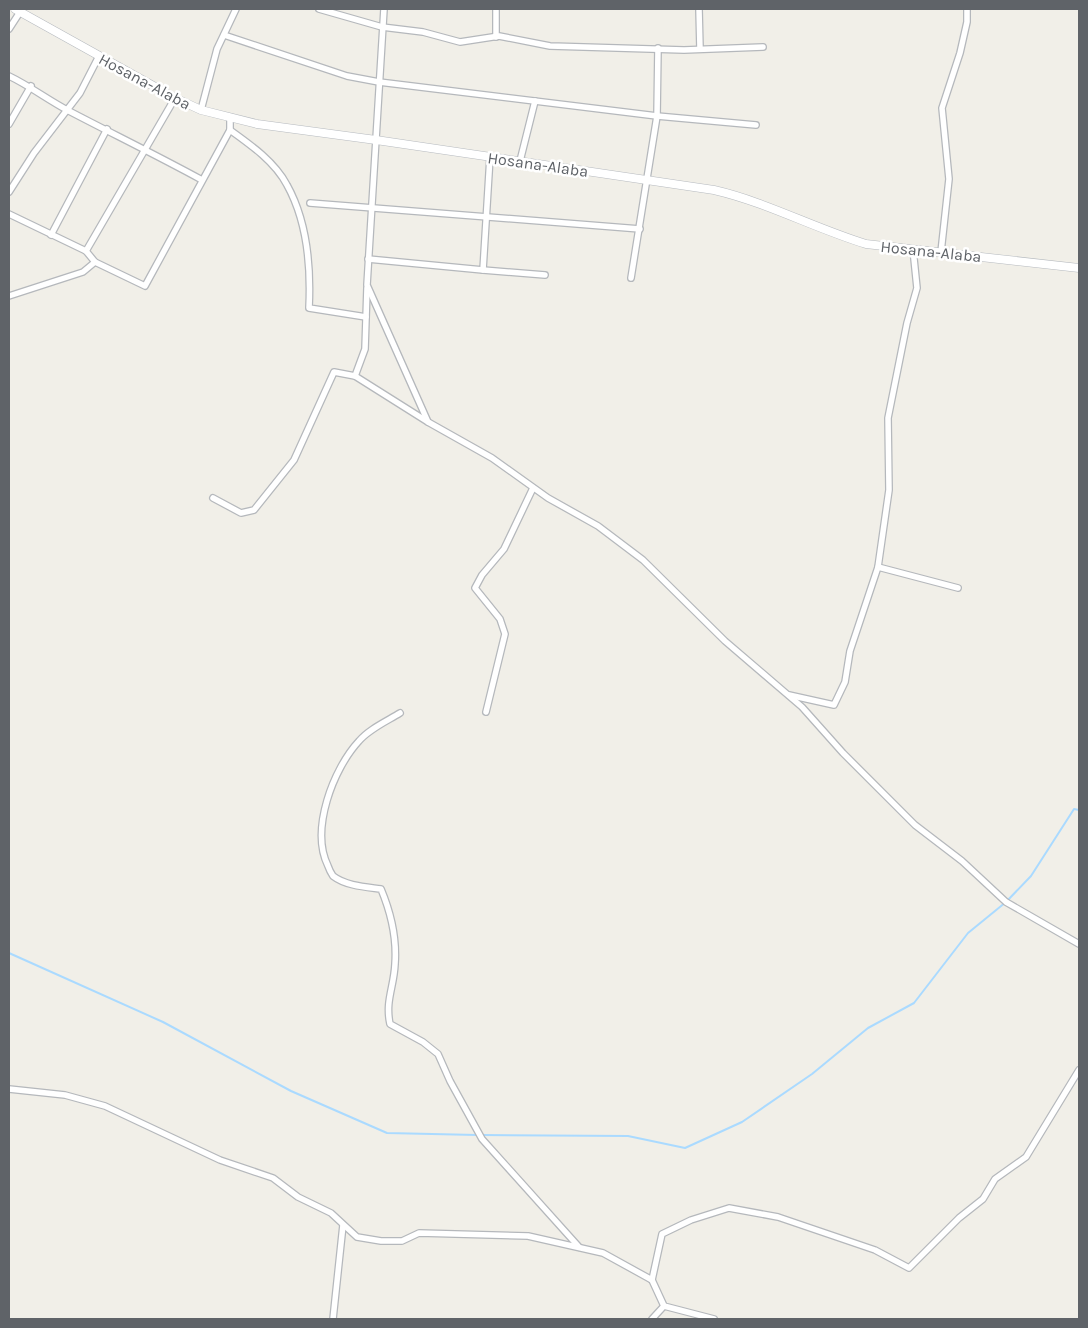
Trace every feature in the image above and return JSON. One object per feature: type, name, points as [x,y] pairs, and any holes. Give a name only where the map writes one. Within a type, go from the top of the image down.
[{"type":"main road","name":"Hosana-Alaba","points":[[17,10],[175,98],[201,110],[257,124],[648,180],[737,196],[866,244],[1079,268]]},
{"type":"street","points":[[201,110],[217,49],[236,9]]},
{"type":"street","points":[[319,9],[382,27],[423,32],[460,42],[496,37],[550,46],[700,49],[763,47]]},
{"type":"street","points":[[355,376],[365,349],[368,259],[384,9]]},
{"type":"street","points":[[496,9],[496,37]]},
{"type":"street","points":[[699,9],[700,49]]},
{"type":"street","points":[[941,252],[949,179],[942,108],[960,53],[967,22],[967,9]]},
{"type":"street","points":[[9,29],[17,10]]},
{"type":"street","points":[[224,35],[347,76],[379,82],[657,116],[756,125]]},
{"type":"street","points":[[631,278],[657,116],[658,48]]},
{"type":"street","points":[[9,192],[34,153],[80,93],[99,56]]},
{"type":"street","points":[[9,76],[30,86],[67,110],[107,129],[202,180]]},
{"type":"street","points":[[9,124],[30,86]]},
{"type":"street","points":[[86,252],[175,98]]},
{"type":"street","points":[[520,161],[535,101]]},
{"type":"street","points":[[9,214],[86,252],[95,262],[145,286],[230,130],[230,117]]},
{"type":"street","points":[[51,235],[107,129]]},
{"type":"street","points":[[230,130],[267,160],[287,185],[298,213],[311,272],[309,308],[366,317]]},
{"type":"street","points":[[483,270],[490,157]]},
{"type":"street","points":[[310,202],[640,229]]},
{"type":"street","points":[[787,694],[834,706],[845,682],[850,650],[878,567],[889,490],[888,418],[907,323],[917,288],[913,249]]},
{"type":"street","points":[[368,259],[545,275]]},
{"type":"street","points":[[9,296],[83,272],[95,262]]},
{"type":"street","points":[[367,285],[428,422]]},
{"type":"street","points":[[213,498],[241,513],[254,510],[294,460],[334,372],[355,376],[428,422],[492,458],[533,488],[598,526],[643,560],[725,641],[802,707],[843,753],[915,824],[962,861],[1006,902],[1079,944]]},
{"type":"street","points":[[486,712],[505,634],[500,619],[475,588],[482,575],[504,550],[533,488]]},
{"type":"street","points":[[878,567],[958,588]]},
{"type":"street","points":[[400,713],[359,740],[343,764],[330,792],[322,818],[323,857],[332,875],[344,882],[381,889],[389,907],[394,930],[395,963],[387,1008],[390,1024],[423,1042],[438,1054],[450,1081],[482,1139],[579,1247]]},
{"type":"street","points":[[652,1280],[662,1234],[691,1220],[728,1208],[778,1217],[875,1250],[909,1268],[959,1218],[983,1199],[995,1179],[1026,1157],[1079,1070]]},
{"type":"street","points":[[9,1089],[65,1095],[105,1106],[220,1160],[273,1178],[298,1197],[331,1213],[357,1237],[381,1242],[402,1242],[419,1233],[528,1236],[603,1252],[652,1280],[664,1306]]},
{"type":"street","points":[[333,1319],[343,1225]]},
{"type":"street","points":[[652,1319],[664,1306]]},
{"type":"street","points":[[664,1306],[714,1319]]},
{"type":"waterway","points":[[482,1135],[628,1136],[685,1148],[742,1122],[812,1074],[868,1028],[914,1003],[968,933],[1006,902],[1031,876],[1074,809],[1079,810]]},
{"type":"waterway","points":[[9,953],[163,1022],[291,1091],[387,1133],[477,1135]]}]
